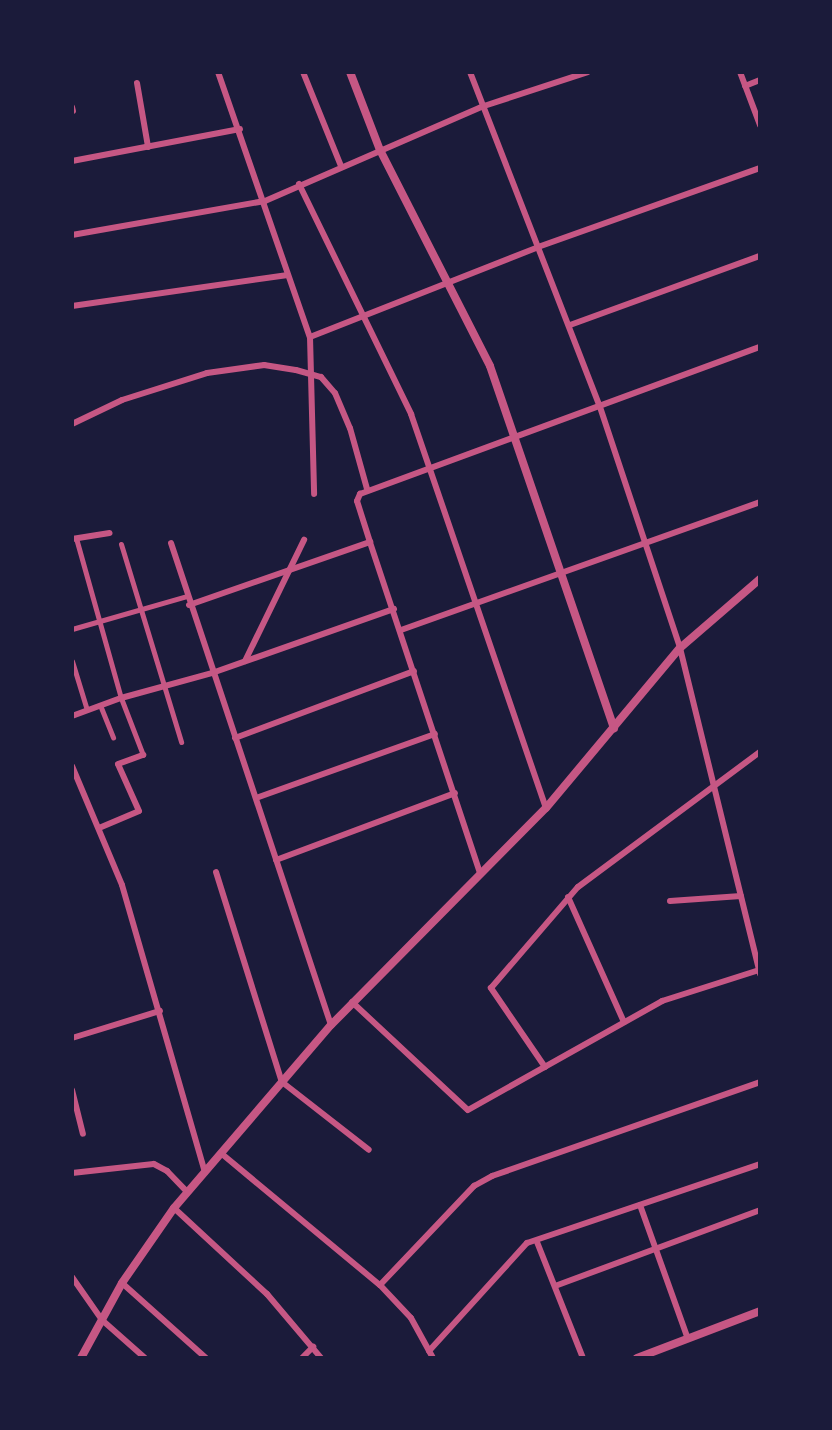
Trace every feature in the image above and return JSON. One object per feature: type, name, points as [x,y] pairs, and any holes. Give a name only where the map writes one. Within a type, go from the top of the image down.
[{"type":"street","points":[[218,72],[310,337],[314,494]]},
{"type":"street","points":[[303,72],[341,166]]},
{"type":"street","points":[[350,72],[380,150],[490,366],[614,728]]},
{"type":"street","points":[[352,1002],[468,1110],[662,1001],[759,972],[680,648],[599,404],[470,72]]},
{"type":"street","points":[[72,235],[265,201],[484,106],[588,72]]},
{"type":"street","points":[[740,72],[760,125]]},
{"type":"street","points":[[745,86],[760,80]]},
{"type":"street","points":[[137,83],[148,147]]},
{"type":"street","points":[[72,161],[240,129]]},
{"type":"street","points":[[310,337],[538,247],[760,168]]},
{"type":"street","points":[[299,184],[365,314],[411,414],[546,808]]},
{"type":"street","points":[[570,325],[760,256]]},
{"type":"street","points":[[72,306],[288,275]]},
{"type":"street","points":[[480,873],[357,501],[360,494],[760,347]]},
{"type":"street","points":[[72,424],[122,400],[207,373],[264,365],[310,374],[321,377],[335,393],[350,428],[367,489]]},
{"type":"street","points":[[401,630],[760,502]]},
{"type":"street","points":[[99,828],[139,811],[118,764],[143,755],[121,698],[74,538],[110,533]]},
{"type":"street","points":[[245,661],[304,540]]},
{"type":"street","points":[[189,605],[370,542]]},
{"type":"street","points":[[171,543],[189,605],[331,1025]]},
{"type":"street","points":[[121,544],[181,742]]},
{"type":"street","points":[[81,1358],[122,1283],[174,1208],[331,1025],[546,808],[680,648],[760,579]]},
{"type":"street","points":[[72,629],[187,596]]},
{"type":"street","points":[[72,716],[121,698],[212,673],[394,609]]},
{"type":"street","points":[[72,661],[87,710]]},
{"type":"street","points":[[235,738],[414,671]]},
{"type":"street","points":[[100,705],[113,738]]},
{"type":"street","points":[[256,798],[435,734]]},
{"type":"street","points":[[545,1067],[491,988],[568,897],[760,752]]},
{"type":"street","points":[[72,766],[122,885],[205,1172]]},
{"type":"street","points":[[276,860],[455,793]]},
{"type":"street","points":[[216,872],[282,1082],[369,1150]]},
{"type":"street","points":[[670,901],[741,896]]},
{"type":"street","points":[[568,897],[624,1022]]},
{"type":"street","points":[[72,1038],[160,1011]]},
{"type":"street","points":[[380,1285],[474,1186],[492,1176],[760,1082]]},
{"type":"street","points":[[72,1090],[83,1134]]},
{"type":"street","points":[[222,1154],[380,1285],[411,1318],[431,1354],[522,1247],[760,1164]]},
{"type":"street","points":[[72,1173],[154,1164],[167,1171],[187,1192]]},
{"type":"street","points":[[640,1205],[688,1339]]},
{"type":"street","points":[[174,1208],[267,1294],[321,1358]]},
{"type":"street","points":[[555,1286],[760,1210]]},
{"type":"street","points":[[537,1242],[583,1358]]},
{"type":"street","points":[[72,1277],[102,1320],[145,1358]]},
{"type":"street","points":[[122,1283],[206,1358]]},
{"type":"street","points":[[637,1358],[760,1311]]},
{"type":"street","points":[[302,1358],[313,1347]]}]
